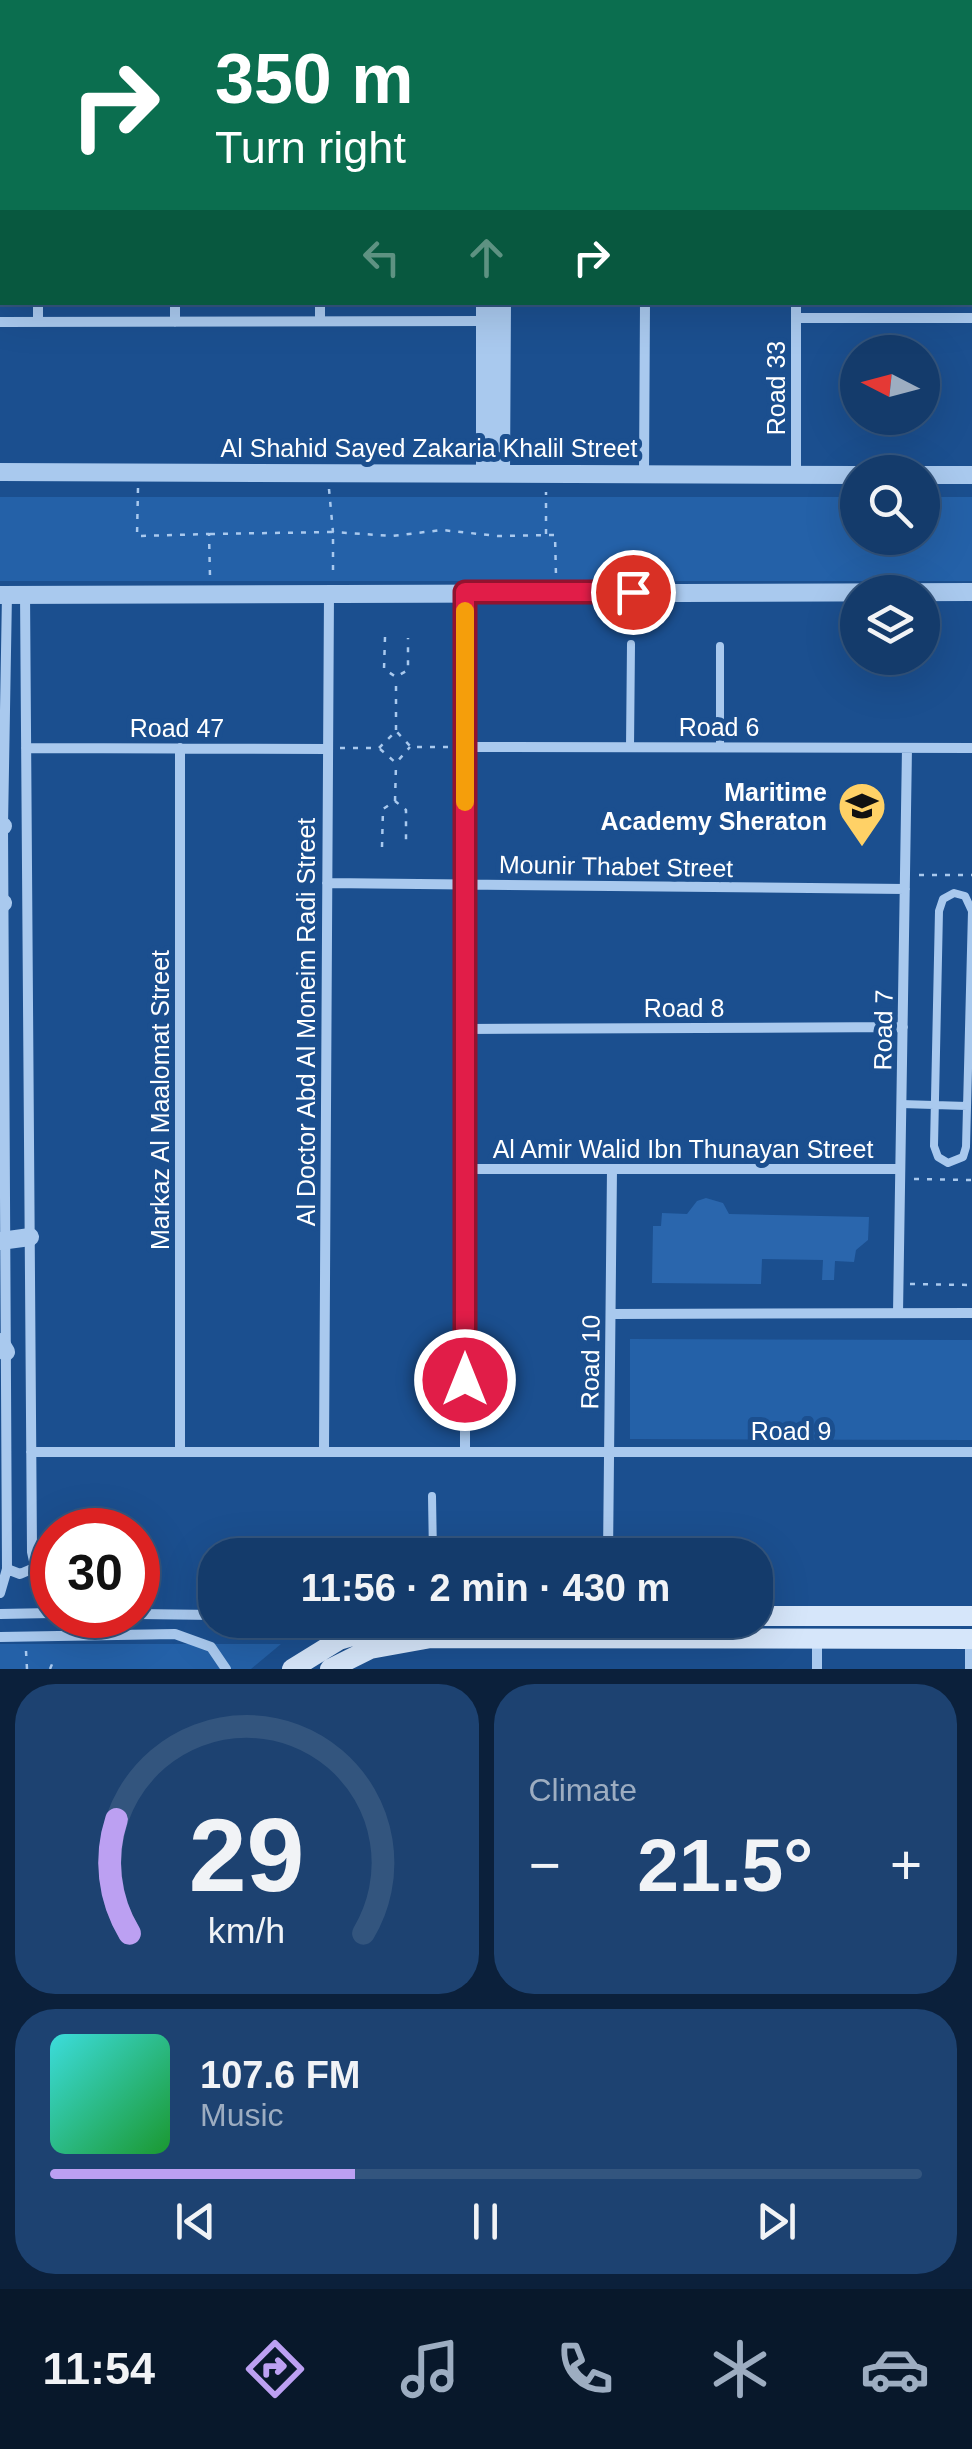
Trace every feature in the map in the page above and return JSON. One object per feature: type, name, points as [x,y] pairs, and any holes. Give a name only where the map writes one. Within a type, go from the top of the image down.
[{"type":"main road","points":[[773,1616],[972,1616]]},
{"type":"main road","points":[[292,1669],[345,1638]]},
{"type":"main road","points":[[330,1669],[390,1643],[431,1638],[971,1639]]},
{"type":"street","points":[[38,305],[38,322]]},
{"type":"street","points":[[175,305],[175,322]]},
{"type":"street","points":[[320,305],[320,322]]},
{"type":"street","points":[[644,474],[645,305]]},
{"type":"street","name":"Road 33","points":[[796,305],[796,474]]},
{"type":"street","points":[[0,322],[320,322],[494,312],[493,473]]},
{"type":"street","points":[[796,318],[972,318]]},
{"type":"street","name":"Al Shahid Sayed Zakaria Khalil Street","points":[[0,472],[840,474]]},
{"type":"street","points":[[940,475],[972,475]]},
{"type":"street","name":"Al Doctor Abd Al Moneim Radi Street","points":[[324,1451],[331,592]]},
{"type":"street","points":[[465,592],[466,1451]]},
{"type":"street","points":[[11,594],[972,592]]},
{"type":"street","points":[[11,594],[26,748],[32,1508]]},
{"type":"street","points":[[0,1593],[7,1569],[1,826],[11,594]]},
{"type":"street","name":"Road 6","points":[[465,747],[972,748]]},
{"type":"street","name":"Road 47","points":[[26,748],[328,748]]},
{"type":"street","name":"Markaz Al Maalomat Street","points":[[180,748],[180,1452]]},
{"type":"street","name":"Road 7","points":[[898,1314],[907,748]]},
{"type":"street","name":"Mounir Thabet Street","points":[[327,883],[905,889]]},
{"type":"street","points":[[2,902],[26,904]]},
{"type":"street","points":[[2,948],[26,950]]},
{"type":"street","name":"Road 8","points":[[465,1029],[903,1027]]},
{"type":"street","name":"Al Amir Walid Ibn Thunayan Street","points":[[465,1169],[900,1174]]},
{"type":"street","name":"Road 10","points":[[608,1538],[612,1169]]},
{"type":"street","points":[[3,1241],[30,1237]]},
{"type":"street","points":[[610,1314],[972,1313]]},
{"type":"street","name":"Road 9","points":[[31,1452],[972,1452]]},
{"type":"street","points":[[7,1569],[20,1574],[30,1570]]},
{"type":"street","points":[[0,1614],[30,1612]]},
{"type":"street","points":[[160,1614],[198,1615]]},
{"type":"street","points":[[0,1637],[189,1636],[212,1646],[226,1669]]},
{"type":"street","points":[[816,1669],[817,1639]]},
{"type":"street","points":[[970,1669],[971,1639]]},
{"type":"lane","points":[[630,644],[630,747]]},
{"type":"lane","points":[[720,646],[720,748]]},
{"type":"lane","points":[[954,893],[969,900],[972,911],[967,1106],[965,1152],[948,1163],[935,1152],[939,911],[943,899],[954,893]]},
{"type":"lane","points":[[901,1104],[967,1106]]},
{"type":"lane","points":[[432,1496],[433,1538]]},
{"type":"path","points":[[139,472],[137,536],[334,532],[392,536],[442,530],[498,536],[556,535],[556,592]]},
{"type":"path","points":[[328,473],[334,532],[331,592]]},
{"type":"path","points":[[546,474],[546,535]]},
{"type":"path","points":[[208,534],[210,592]]},
{"type":"path","points":[[385,637],[384,669],[396,677]]},
{"type":"path","points":[[396,677],[408,670],[408,638]]},
{"type":"path","points":[[396,677],[396,731],[411,746],[465,747]]},
{"type":"path","points":[[379,748],[396,731]]},
{"type":"path","points":[[394,802],[396,763],[411,746]]},
{"type":"path","points":[[328,748],[379,748],[396,763]]},
{"type":"path","points":[[394,802],[406,810],[406,847]]},
{"type":"path","points":[[382,847],[383,809],[394,802]]},
{"type":"path","points":[[905,874],[972,875]]},
{"type":"path","points":[[900,1174],[972,1180]]},
{"type":"path","points":[[898,1284],[972,1285]]},
{"type":"path","points":[[26,1636],[27,1669]]},
{"type":"path","points":[[50,1669],[56,1657]]},
{"type":"shaded area","points":[[0,497],[840,497],[840,555],[940,555],[940,497],[972,497],[972,581],[940,581],[940,575],[840,575],[840,581],[0,581]]},
{"type":"shaded area","points":[[630,1339],[972,1340],[972,1440],[630,1439]]},
{"type":"shaded area","points":[[0,1644],[281,1644],[251,1669],[0,1669]]},
{"type":"building","points":[[706,1198],[723,1203],[729,1214],[869,1217],[868,1240],[856,1250],[854,1262],[835,1261],[834,1280],[822,1280],[823,1260],[762,1259],[761,1284],[652,1283],[653,1226],[661,1226],[662,1213],[687,1214],[697,1201]]},
{"type":"slow traffic","points":[[465,611],[465,802]]},
{"type":"place","name":"Maritime Academy Sheraton","points":[[862,848]]},
{"type":"route","points":[[465,1380],[465,592],[633,592]]}]
